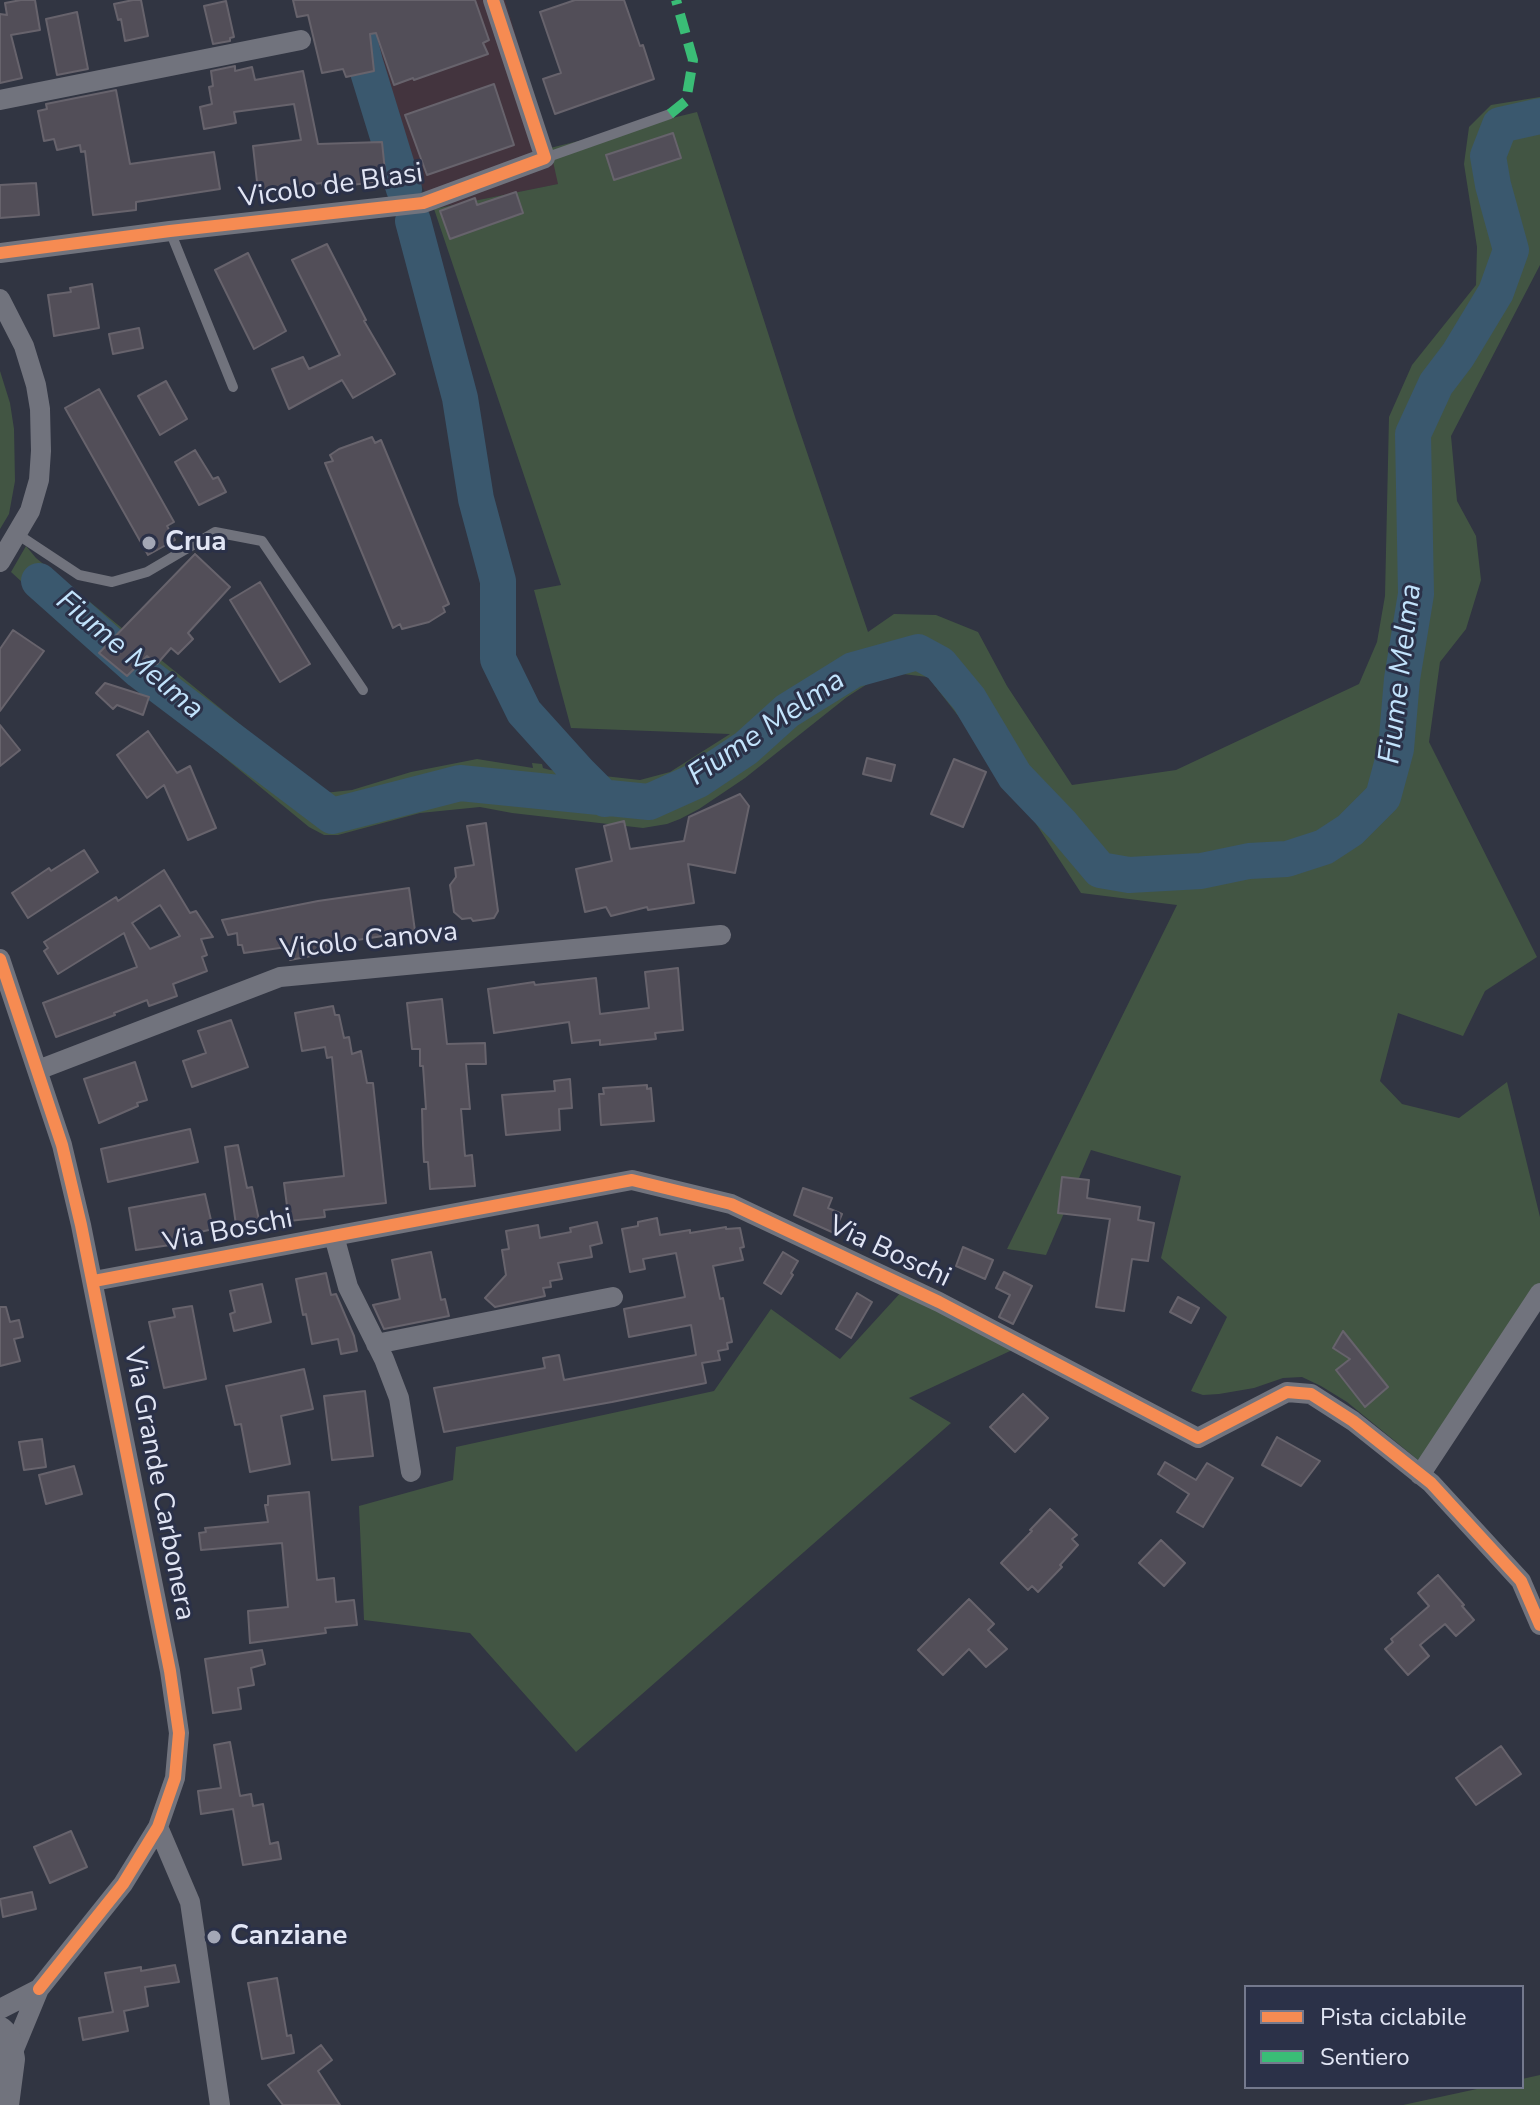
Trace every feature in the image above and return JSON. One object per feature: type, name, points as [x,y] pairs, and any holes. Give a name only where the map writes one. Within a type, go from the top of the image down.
[{"type":"street","points":[[493,0],[545,158]]},
{"type":"street","points":[[0,100],[301,40]]},
{"type":"street","name":"Vicolo de Blasi","points":[[0,253],[423,203],[545,158]]},
{"type":"street","points":[[0,299],[24,346],[36,385],[41,451],[39,480],[30,511],[0,562]]},
{"type":"street","name":"Vicolo Canova","points":[[38,1070],[280,977],[721,935]]},
{"type":"street","name":"Via Grande Carbonera","points":[[0,959],[62,1145],[94,1281],[170,1671],[179,1733],[175,1778],[158,1827],[123,1884],[39,1989],[5,2063]]},
{"type":"street","name":"Via Boschi","points":[[94,1281],[632,1180],[731,1204],[939,1302],[1198,1438],[1287,1392],[1311,1394],[1353,1421],[1431,1483],[1521,1581],[1540,1625]]},
{"type":"street","points":[[334,1236],[348,1287],[399,1398],[411,1472]]},
{"type":"street","points":[[1420,1475],[1540,1293]]},
{"type":"street","points":[[376,1344],[613,1297]]},
{"type":"street","points":[[158,1827],[190,1902],[220,2105]]},
{"type":"street","name":"Via Grande Carbonera","points":[[0,2009],[39,1989]]},
{"type":"street","points":[[4,2105],[5,2063]]},
{"type":"lane","points":[[545,158],[670,114]]},
{"type":"lane","points":[[170,231],[233,387]]},
{"type":"lane","points":[[17,534],[79,575],[112,582],[147,572],[215,532],[262,541],[363,690]]},
{"type":"shaded area","points":[[351,0],[505,0],[559,184],[434,209],[382,109]]},
{"type":"green space","points":[[1540,97],[1540,265],[1451,436],[1457,501],[1476,536],[1481,580],[1466,629],[1440,662],[1429,742],[1537,957],[1485,991],[1463,1036],[1398,1013],[1380,1081],[1402,1104],[1459,1118],[1507,1082],[1540,1217],[1540,1284],[1423,1464],[1347,1402],[1302,1377],[1283,1378],[1254,1388],[1219,1394],[1203,1395],[1191,1391],[1227,1317],[1161,1258],[1181,1176],[1091,1150],[1046,1255],[1007,1249],[1177,905],[1081,893],[1005,776],[928,677],[886,672],[847,697],[745,778],[699,809],[667,824],[643,828],[480,807],[420,813],[338,835],[324,835],[309,827],[125,676],[11,572],[26,546],[36,558],[258,739],[309,786],[324,793],[352,790],[411,772],[477,759],[533,768],[532,763],[542,764],[543,768],[550,770],[640,780],[670,772],[730,734],[571,728],[534,590],[561,585],[434,209],[558,184],[550,148],[697,112],[868,632],[894,614],[936,615],[978,632],[1007,686],[1072,785],[1176,770],[1359,684],[1377,642],[1385,596],[1389,417],[1412,365],[1476,285],[1477,247],[1464,164],[1469,127],[1491,105]]},
{"type":"green space","points":[[0,371],[14,429],[15,481],[9,514],[0,529]]},
{"type":"green space","points":[[903,1290],[1023,1345],[909,1398],[951,1423],[576,1752],[470,1633],[364,1620],[359,1506],[453,1480],[456,1447],[714,1391],[771,1309],[840,1359]]},
{"type":"green space","points":[[1540,2075],[1540,2105],[1403,2105],[1477,2089],[1524,2089],[1524,2079]]},
{"type":"building","points":[[35,0],[40,30],[11,35],[22,78],[0,83],[0,14],[7,15],[5,3]]},
{"type":"building","points":[[141,0],[148,36],[125,41],[121,19],[118,20],[114,4]]},
{"type":"building","points":[[293,0],[475,0],[489,40],[483,43],[488,54],[394,85],[376,33],[370,34],[374,71],[346,77],[343,69],[322,73],[308,15],[297,17]]},
{"type":"building","points":[[575,0],[624,0],[654,79],[555,114],[543,79],[561,73],[540,12]]},
{"type":"building","points":[[226,1],[234,37],[230,41],[213,44],[204,6]]},
{"type":"building","points":[[77,12],[88,69],[57,75],[46,19]]},
{"type":"building","points":[[235,66],[235,71],[252,67],[255,80],[303,71],[318,144],[382,142],[386,181],[342,186],[342,183],[322,183],[258,191],[253,146],[301,140],[294,104],[234,112],[236,123],[204,129],[200,107],[212,104],[209,87],[213,86],[211,71]]},
{"type":"building","points":[[494,84],[514,145],[427,175],[405,115]]},
{"type":"building","points":[[116,90],[130,164],[214,152],[220,189],[136,202],[136,210],[93,215],[85,151],[81,152],[80,145],[57,150],[54,139],[44,141],[38,111],[47,109],[46,104]]},
{"type":"building","points":[[673,133],[681,158],[614,180],[606,155]]},
{"type":"building","points":[[36,183],[39,215],[0,218],[0,185]]},
{"type":"building","points":[[516,192],[523,213],[450,239],[440,211],[475,198],[477,205]]},
{"type":"building","points":[[327,244],[364,321],[395,374],[353,398],[342,380],[289,409],[272,369],[303,357],[309,369],[340,355],[292,260]]},
{"type":"building","points":[[248,253],[286,331],[254,349],[215,270]]},
{"type":"building","points":[[92,284],[99,328],[54,336],[48,295],[71,292],[70,288]]},
{"type":"building","points":[[139,328],[143,348],[113,354],[109,334]]},
{"type":"building","points":[[166,381],[187,419],[160,435],[138,396]]},
{"type":"building","points":[[99,389],[174,522],[167,526],[175,540],[148,555],[65,408]]},
{"type":"building","points":[[372,437],[375,443],[381,440],[449,604],[443,607],[445,612],[429,622],[402,629],[400,624],[393,628],[325,463],[333,461],[330,455],[339,449]]},
{"type":"building","points":[[195,450],[213,479],[218,477],[226,492],[199,505],[175,462]]},
{"type":"building","points":[[195,554],[230,587],[188,633],[193,639],[178,654],[171,648],[157,664],[147,656],[127,676],[99,653]]},
{"type":"building","points":[[260,582],[310,664],[280,682],[230,600]]},
{"type":"building","points":[[13,630],[44,651],[0,711],[0,649]]},
{"type":"building","points":[[105,683],[149,697],[143,715],[117,705],[113,709],[96,693]]},
{"type":"building","points":[[0,725],[20,750],[0,766]]},
{"type":"building","points":[[148,731],[177,773],[190,766],[216,828],[188,840],[164,785],[147,798],[117,755]]},
{"type":"building","points":[[867,758],[895,765],[891,781],[863,774]]},
{"type":"building","points":[[954,759],[986,772],[963,827],[931,814]]},
{"type":"building","points":[[740,794],[749,806],[735,873],[688,864],[694,903],[648,910],[647,907],[611,916],[606,907],[585,912],[576,869],[612,861],[604,826],[624,821],[630,849],[684,841],[689,817]]},
{"type":"building","points":[[486,823],[498,911],[494,918],[462,919],[454,912],[450,885],[456,877],[455,868],[474,865],[467,826]]},
{"type":"building","points":[[84,850],[98,872],[28,918],[12,893],[49,868],[51,871]]},
{"type":"building","points":[[164,870],[190,913],[196,911],[213,937],[201,939],[207,955],[202,957],[207,971],[173,984],[177,996],[149,1006],[147,1000],[56,1037],[43,1003],[137,967],[124,933],[58,974],[44,951],[48,948],[44,942],[116,897],[118,901]],"holes":[[[160,905],[180,936],[150,949],[132,923]]]},
{"type":"building","points":[[409,888],[415,931],[325,945],[327,953],[290,960],[287,947],[244,953],[242,945],[238,945],[237,933],[228,935],[222,920],[318,901]]},
{"type":"building","points":[[678,968],[683,1030],[655,1033],[656,1039],[600,1045],[600,1040],[572,1043],[569,1022],[494,1033],[488,989],[596,978],[600,1014],[649,1008],[645,972]]},
{"type":"building","points":[[442,999],[447,1044],[485,1043],[486,1064],[466,1064],[470,1109],[461,1109],[465,1156],[472,1155],[475,1186],[430,1189],[428,1162],[424,1162],[422,1109],[426,1109],[423,1066],[420,1066],[420,1049],[412,1049],[407,1003]]},
{"type":"building","points":[[333,1006],[335,1015],[339,1015],[344,1038],[349,1037],[352,1054],[361,1051],[367,1083],[373,1083],[386,1203],[324,1210],[325,1217],[289,1221],[284,1183],[344,1176],[332,1057],[327,1058],[325,1047],[302,1051],[295,1013]]},
{"type":"building","points":[[231,1020],[248,1067],[192,1087],[183,1061],[206,1053],[198,1031]]},
{"type":"building","points":[[135,1062],[147,1100],[99,1123],[84,1079]]},
{"type":"building","points":[[570,1079],[572,1108],[559,1109],[560,1130],[506,1135],[502,1095],[555,1091],[554,1081]]},
{"type":"building","points":[[647,1085],[647,1089],[651,1088],[654,1121],[601,1125],[599,1094],[604,1094],[603,1088]]},
{"type":"building","points":[[190,1129],[198,1162],[108,1182],[101,1149]]},
{"type":"building","points":[[238,1145],[247,1188],[252,1187],[259,1220],[236,1225],[225,1147]]},
{"type":"building","points":[[1062,1177],[1089,1180],[1087,1198],[1140,1207],[1138,1220],[1154,1223],[1148,1261],[1132,1259],[1124,1311],[1096,1307],[1110,1219],[1058,1213]]},
{"type":"building","points":[[803,1188],[832,1198],[828,1208],[842,1214],[834,1233],[794,1215]]},
{"type":"building","points":[[205,1194],[213,1229],[175,1238],[177,1244],[136,1250],[129,1208]]},
{"type":"building","points":[[657,1218],[660,1235],[740,1228],[743,1260],[713,1266],[732,1342],[727,1343],[728,1349],[718,1351],[720,1360],[702,1363],[706,1383],[444,1432],[434,1388],[545,1368],[543,1358],[559,1355],[564,1380],[696,1355],[691,1325],[629,1337],[624,1309],[685,1297],[676,1253],[643,1259],[645,1269],[630,1272],[622,1229]]},
{"type":"building","points":[[597,1222],[602,1243],[590,1246],[592,1257],[558,1263],[562,1279],[550,1281],[551,1287],[543,1288],[545,1296],[495,1307],[485,1298],[506,1275],[502,1250],[509,1249],[506,1231],[538,1225],[540,1238],[571,1232],[570,1228]]},
{"type":"building","points":[[963,1247],[993,1260],[985,1279],[956,1266]]},
{"type":"building","points":[[431,1252],[441,1300],[445,1299],[449,1316],[384,1329],[373,1305],[400,1299],[392,1260]]},
{"type":"building","points":[[783,1252],[798,1261],[781,1294],[764,1283]]},
{"type":"building","points":[[1004,1272],[1032,1286],[1013,1324],[999,1317],[1010,1295],[996,1288]]},
{"type":"building","points":[[326,1273],[331,1295],[336,1294],[357,1351],[341,1354],[338,1339],[312,1344],[296,1279]]},
{"type":"building","points":[[262,1284],[271,1322],[234,1331],[230,1314],[235,1312],[230,1291]]},
{"type":"building","points":[[857,1293],[872,1302],[851,1338],[836,1329]]},
{"type":"building","points":[[1178,1297],[1199,1308],[1191,1323],[1170,1312]]},
{"type":"building","points":[[192,1306],[206,1379],[164,1388],[149,1322],[175,1317],[173,1309]]},
{"type":"building","points":[[0,1307],[6,1307],[10,1322],[19,1320],[23,1337],[14,1339],[20,1361],[0,1366]]},
{"type":"building","points":[[1343,1331],[1388,1387],[1365,1407],[1336,1370],[1350,1359],[1333,1348]]},
{"type":"building","points":[[304,1369],[313,1409],[281,1416],[290,1464],[250,1472],[241,1424],[235,1425],[226,1386]]},
{"type":"building","points":[[365,1391],[373,1456],[332,1460],[324,1396]]},
{"type":"building","points":[[1023,1394],[1048,1418],[1015,1452],[990,1427]]},
{"type":"building","points":[[1277,1437],[1320,1461],[1301,1486],[1262,1465]]},
{"type":"building","points":[[42,1439],[46,1467],[24,1470],[19,1442]]},
{"type":"building","points":[[1165,1462],[1196,1480],[1207,1463],[1233,1478],[1203,1527],[1177,1512],[1189,1494],[1158,1474]]},
{"type":"building","points":[[74,1466],[82,1494],[46,1504],[39,1475]]},
{"type":"building","points":[[309,1492],[317,1580],[334,1578],[336,1602],[354,1600],[357,1625],[325,1628],[326,1633],[250,1643],[248,1611],[288,1607],[282,1543],[201,1550],[199,1533],[206,1532],[205,1528],[268,1522],[265,1505],[268,1505],[268,1496]]},
{"type":"building","points":[[1050,1509],[1077,1535],[1072,1539],[1078,1545],[1038,1592],[1032,1586],[1028,1590],[1001,1563]]},
{"type":"building","points":[[1161,1540],[1185,1563],[1164,1586],[1139,1563]]},
{"type":"building","points":[[1438,1575],[1474,1620],[1456,1636],[1445,1624],[1420,1645],[1429,1656],[1408,1675],[1385,1649],[1393,1642],[1391,1639],[1429,1606],[1418,1593]]},
{"type":"building","points":[[969,1599],[994,1624],[988,1630],[1007,1649],[986,1667],[969,1649],[943,1675],[918,1650]]},
{"type":"building","points":[[262,1650],[265,1664],[251,1668],[254,1685],[238,1688],[241,1709],[213,1713],[205,1659]]},
{"type":"building","points":[[230,1742],[240,1796],[251,1794],[253,1806],[263,1804],[270,1844],[278,1842],[281,1859],[243,1865],[233,1809],[201,1814],[198,1791],[221,1788],[214,1745]]},
{"type":"building","points":[[1501,1746],[1521,1774],[1476,1805],[1456,1778]]},
{"type":"building","points":[[71,1831],[87,1867],[50,1883],[34,1847]]},
{"type":"building","points":[[32,1892],[36,1909],[3,1917],[0,1899]]},
{"type":"building","points":[[175,1965],[179,1982],[145,1987],[148,2006],[124,2011],[128,2031],[83,2040],[79,2018],[113,2012],[105,1973]]},
{"type":"building","points":[[277,1978],[287,2036],[291,2035],[294,2053],[262,2059],[248,1983]]},
{"type":"building","points":[[321,2045],[332,2060],[318,2071],[340,2105],[283,2105],[268,2085]]},
{"type":"waterway","points":[[349,0],[404,189]]},
{"type":"waterway","name":"Fiume Melma","points":[[39,581],[140,671],[332,816],[460,783],[649,802],[698,780],[746,748],[787,711],[853,670],[918,652],[940,664],[969,699],[1015,776],[1100,870],[1129,875],[1201,871],[1249,861],[1287,859],[1324,847],[1350,830],[1383,797],[1396,749],[1402,679],[1416,594],[1413,434],[1436,384],[1458,355],[1496,292],[1511,250],[1488,156],[1500,125],[1540,116]]},
{"type":"waterway","points":[[413,221],[460,398],[476,499],[498,581],[498,659],[524,712],[605,799]]},
{"type":"marked path","points":[[670,114],[686,101],[693,60],[676,0]]},
{"type":"cycle path","points":[[0,253],[423,203],[545,158],[493,0]]},
{"type":"cycle path","points":[[0,959],[62,1145],[81,1225],[170,1671],[179,1733],[175,1778],[158,1827],[123,1884],[39,1989]]},
{"type":"cycle path","points":[[94,1281],[632,1180],[731,1204],[939,1302],[1198,1438],[1287,1392],[1311,1394],[1353,1421],[1431,1483],[1521,1581],[1540,1625]]},
{"type":"place","name":"Crua","points":[[149,543]]},
{"type":"place","name":"Canziane","points":[[214,1937]]}]
